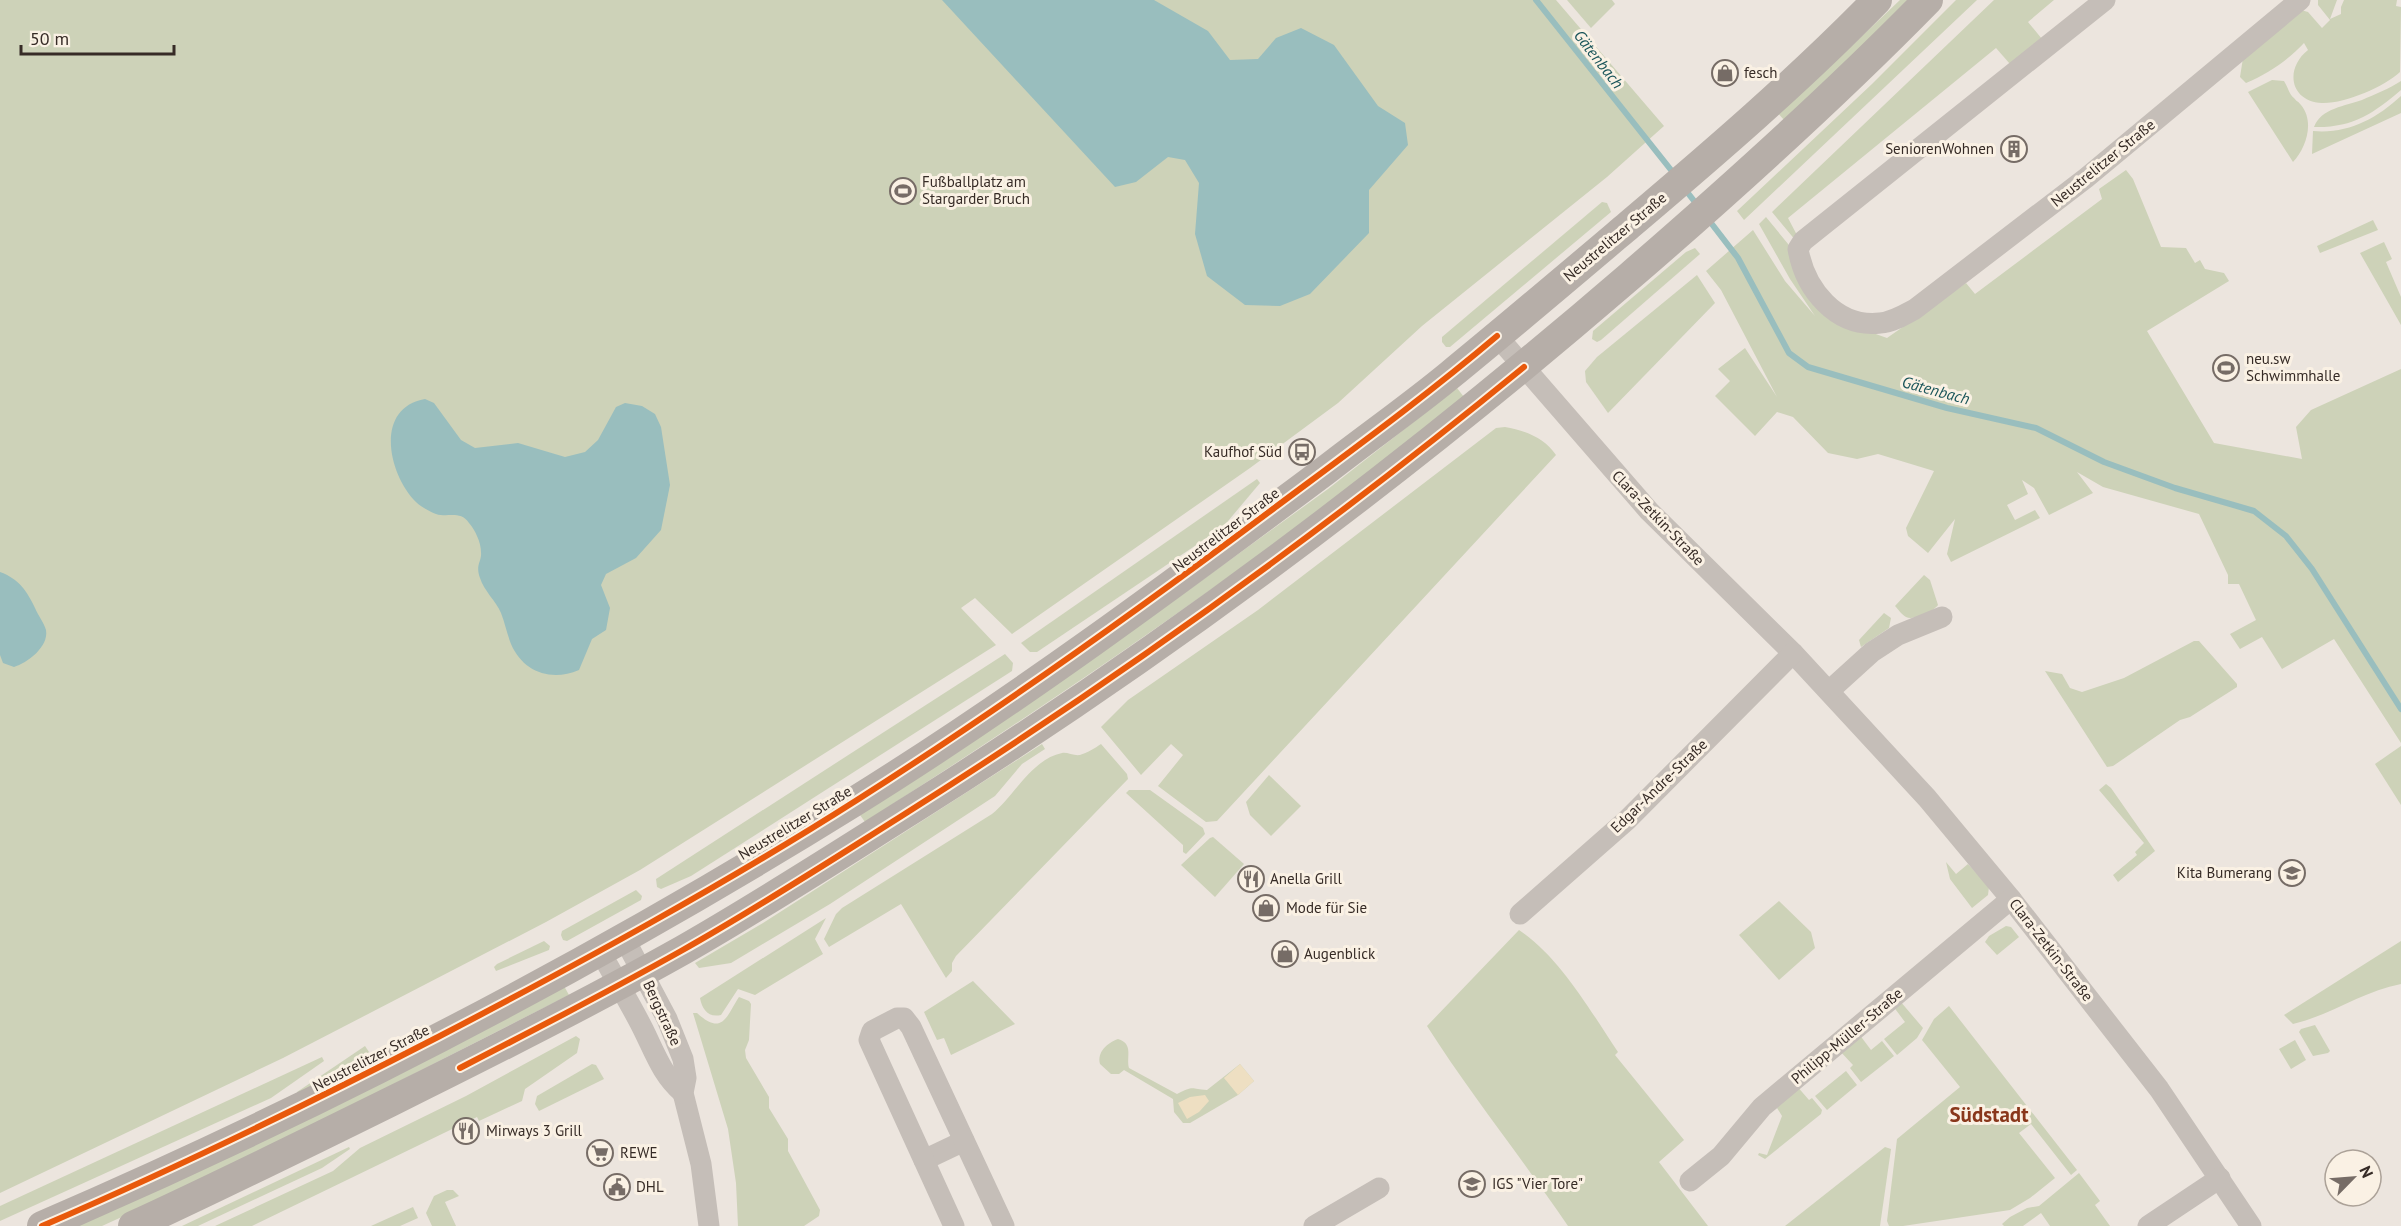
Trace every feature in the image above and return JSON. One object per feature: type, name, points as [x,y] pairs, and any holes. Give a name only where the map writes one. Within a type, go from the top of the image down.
[{"type":"main road","name":"Neustrelitzer Straße","points":[[42,1226],[128,1189],[332,1092],[612,945],[854,802],[1042,678],[1170,587],[1446,379],[1698,166],[1877,0]]},
{"type":"main road","points":[[133,1226],[213,1190],[428,1084],[631,979],[761,905],[1071,707],[1238,588],[1468,413],[1524,367],[1723,195],[1860,69],[1928,0]]},
{"type":"street","name":"Neustrelitzer Straße","points":[[2105,0],[1803,241],[1798,249],[1806,277],[1833,312],[1860,323],[1881,323],[1896,319],[1915,309],[2086,178],[2300,0]]},
{"type":"street","name":"Clara-Zetkin-Straße","points":[[1497,336],[1649,511],[1793,653],[1927,798],[2012,899],[2159,1089],[2251,1226]]},
{"type":"street","points":[[1829,691],[1872,652],[1898,635],[1942,617]]},
{"type":"street","name":"Edgar-Andre-Straße","points":[[1520,914],[1627,820],[1793,653]]},
{"type":"street","name":"Philipp-Müller-Straße","points":[[1690,1181],[1721,1156],[1762,1107],[2012,899]]},
{"type":"street","name":"Bergstraße","points":[[612,945],[631,979],[661,1068],[683,1093],[701,1164],[709,1226]]},
{"type":"street","points":[[954,1226],[869,1040],[872,1031],[897,1018],[904,1018],[911,1027],[1004,1226]]},
{"type":"street","points":[[924,1160],[964,1141]]},
{"type":"street","points":[[2148,1226],[2220,1178]]},
{"type":"street","points":[[1314,1226],[1379,1188]]},
{"type":"green space","points":[[0,0],[1556,0],[1664,126],[1607,177],[1422,326],[1338,403],[1250,468],[1012,634],[975,598],[961,608],[996,645],[640,870],[546,922],[283,1058],[0,1193]]},
{"type":"green space","points":[[1567,0],[1612,0],[1615,4],[1591,28]]},
{"type":"green space","points":[[1900,0],[1911,0],[1784,120],[1777,112],[1820,76]]},
{"type":"green space","points":[[1956,0],[1977,0],[1744,220],[1737,211],[1872,84]]},
{"type":"green space","points":[[1994,0],[2054,0],[2028,22],[2042,39],[2010,64],[1996,48],[1788,218],[1798,237],[1796,241],[1772,212]]},
{"type":"green space","points":[[2318,0],[2337,0],[2330,19],[2341,14],[2344,0],[2397,0],[2396,6],[2401,7],[2400,72],[2384,83],[2352,98],[2331,103],[2311,101],[2297,90],[2294,82],[2296,66],[2308,50],[2304,43],[2277,66],[2246,83],[2240,77],[2243,58],[2301,10],[2308,12],[2322,28],[2330,20],[2318,5]]},
{"type":"green space","points":[[2272,80],[2284,81],[2291,94],[2301,105],[2307,119],[2305,142],[2293,162],[2248,92]]},
{"type":"green space","points":[[2401,81],[2401,90],[2371,113],[2340,125],[2314,127],[2317,121],[2328,112],[2362,100]]},
{"type":"green space","points":[[2401,96],[2401,113],[2312,154],[2313,131],[2338,130],[2361,123],[2382,112]]},
{"type":"green space","points":[[2126,170],[2133,179],[2161,247],[2186,248],[2195,263],[2200,260],[2205,269],[2224,273],[2229,281],[2147,331],[2214,443],[2302,459],[2296,427],[2311,410],[2401,369],[2401,743],[2334,639],[2282,669],[2262,637],[2240,649],[2230,634],[2256,620],[2239,584],[2228,584],[2228,575],[2199,514],[2103,487],[2077,472],[2093,493],[2049,515],[2034,488],[2022,480],[2028,494],[2007,505],[2015,520],[2035,510],[2040,518],[1951,562],[1947,554],[1955,519],[1928,553],[1908,536],[1906,528],[1934,471],[1878,454],[1857,459],[1828,453],[1793,417],[1777,412],[1755,436],[1715,396],[1730,381],[1718,369],[1745,348],[1777,397],[1721,290],[1706,271],[1753,230],[1785,281],[1815,316],[1790,279],[1759,224],[1766,217],[1793,250],[1828,317],[1887,338],[1966,283],[1975,294],[2102,199],[2099,189]]},
{"type":"green space","points":[[1602,202],[1607,203],[1611,212],[1450,347],[1446,347],[1442,342],[1442,337]]},
{"type":"green space","points":[[2373,220],[2378,230],[2320,253],[2317,246]]},
{"type":"green space","points":[[2384,242],[2392,259],[2386,262],[2401,297],[2401,325],[2360,253]]},
{"type":"green space","points":[[1695,248],[1700,254],[1601,340],[1597,342],[1592,339],[1593,331],[1686,252]]},
{"type":"green space","points":[[1697,275],[1715,303],[1608,413],[1586,382],[1585,371],[1597,357]]},
{"type":"green space","points":[[1457,388],[1464,397],[1279,541],[1104,664],[865,822],[860,815],[1165,607],[1328,489]]},
{"type":"green space","points":[[1505,427],[1534,436],[1556,455],[1217,821],[1206,822],[1158,786],[1183,755],[1171,744],[1141,775],[1101,727],[1128,700],[1258,610],[1496,428]]},
{"type":"green space","points":[[1257,479],[1260,483],[1223,527],[1037,652],[1030,652],[1021,643]]},
{"type":"green space","points":[[1924,575],[1930,580],[1938,605],[1924,615],[1914,618],[1906,617],[1895,606]]},
{"type":"green space","points":[[1884,613],[1891,618],[1889,628],[1861,647],[1859,640]]},
{"type":"green space","points":[[2194,641],[2199,641],[2237,684],[2237,687],[2190,717],[2180,720],[2113,766],[2107,767],[2045,671],[2062,674],[2070,688],[2082,692],[2124,678]]},
{"type":"green space","points":[[1005,654],[1013,663],[1012,671],[691,876],[661,889],[657,887],[656,879]]},
{"type":"green space","points":[[1042,744],[1045,749],[1022,764],[995,796],[830,904],[731,963],[699,968],[695,963],[763,923]]},
{"type":"green space","points":[[1101,744],[1127,774],[1128,779],[956,956],[952,963],[952,971],[946,978],[901,904],[829,947],[824,939],[836,914],[842,908],[992,814],[1032,770],[1051,757],[1062,753],[1080,755]]},
{"type":"green space","points":[[2401,746],[2401,805],[2375,764]]},
{"type":"green space","points":[[1269,775],[1301,806],[1271,836],[1250,815],[1246,802]]},
{"type":"green space","points":[[2106,784],[2155,851],[2118,882],[2113,875],[2137,855],[2135,852],[2144,843],[2099,790]]},
{"type":"green space","points":[[1129,790],[1150,790],[1203,828],[1205,834],[1186,854],[1183,852],[1183,845],[1126,793]]},
{"type":"green space","points":[[1213,837],[1244,864],[1215,897],[1181,865]]},
{"type":"green space","points":[[1946,862],[1956,874],[1968,864],[1989,887],[1988,895],[1972,908],[1950,879]]},
{"type":"green space","points":[[636,890],[642,896],[641,900],[567,941],[563,940],[562,931]]},
{"type":"green space","points":[[1779,901],[1811,932],[1815,948],[1779,980],[1739,935]]},
{"type":"green space","points":[[826,918],[815,939],[823,954],[755,995],[738,989],[721,1015],[709,1014],[704,1009],[700,998]]},
{"type":"green space","points":[[2006,926],[2011,927],[2019,937],[1997,955],[1985,942],[1989,936]]},
{"type":"green space","points":[[1519,930],[1534,941],[1561,970],[1618,1052],[1615,1055],[1684,1140],[1659,1162],[1708,1226],[1568,1226],[1427,1026]]},
{"type":"green space","points":[[544,941],[550,946],[549,950],[496,971],[494,967],[497,964]]},
{"type":"green space","points":[[2401,941],[2401,984],[2373,992],[2321,1015],[2293,1024],[2284,1015]]},
{"type":"green space","points":[[973,981],[1015,1024],[951,1055],[944,1038],[937,1040],[924,1012]]},
{"type":"green space","points":[[564,986],[569,995],[216,1174],[102,1226],[77,1226]]},
{"type":"green space","points":[[739,997],[751,1004],[746,1058],[769,1097],[769,1108],[788,1139],[788,1151],[820,1210],[819,1216],[804,1226],[738,1226],[736,1183],[728,1129],[693,1013],[713,1023],[719,1023],[727,1016]]},
{"type":"green space","points":[[1900,1001],[1923,1028],[1917,1038],[1897,1055],[1884,1039],[1905,1022],[1893,1006]]},
{"type":"green space","points":[[1949,1006],[2077,1170],[2071,1175],[2031,1124],[2019,1133],[2055,1178],[2030,1198],[2010,1210],[1903,1226],[1889,1226],[1887,1221],[1897,1139],[1960,1087],[1922,1040],[1934,1019]]},
{"type":"green space","points":[[2315,1025],[2330,1051],[2313,1056],[2299,1032],[2301,1029]]},
{"type":"green space","points":[[1859,1034],[1871,1050],[1882,1041],[1894,1056],[1861,1082],[1850,1068],[1853,1065],[1839,1050]]},
{"type":"green space","points":[[576,1036],[580,1039],[577,1053],[525,1089],[522,1101],[479,1121],[477,1117],[252,1226],[215,1226],[333,1171],[360,1148],[466,1096]]},
{"type":"green space","points":[[1118,1039],[1128,1047],[1129,1068],[1177,1094],[1195,1088],[1207,1090],[1240,1064],[1254,1081],[1238,1095],[1190,1123],[1183,1123],[1174,1112],[1173,1099],[1124,1070],[1119,1074],[1111,1074],[1100,1064],[1100,1056],[1104,1049]]},
{"type":"green space","points":[[2295,1040],[2306,1060],[2291,1069],[2279,1049]]},
{"type":"green space","points":[[365,1046],[369,1052],[333,1078],[298,1094],[297,1092]]},
{"type":"green space","points":[[322,1057],[324,1061],[271,1098],[0,1221],[0,1206]]},
{"type":"green space","points":[[592,1064],[596,1065],[604,1079],[539,1111],[535,1104],[537,1096]]},
{"type":"green space","points":[[1846,1071],[1857,1085],[1827,1110],[1815,1096]]},
{"type":"green space","points":[[1796,1085],[1809,1100],[1812,1098],[1822,1110],[1821,1114],[1765,1159],[1758,1155],[1759,1153],[1767,1155],[1782,1116],[1777,1108]]},
{"type":"green space","points":[[349,1147],[350,1149],[322,1168],[198,1226],[182,1226]]},
{"type":"green space","points":[[1885,1147],[1891,1149],[1880,1226],[1785,1226]]},
{"type":"green space","points":[[2079,1173],[2100,1201],[2095,1205],[2110,1226],[2050,1226],[2041,1213],[2023,1226],[2004,1226],[2002,1224],[2027,1208],[2039,1206]]},
{"type":"green space","points":[[447,1190],[453,1190],[459,1196],[445,1202],[456,1226],[432,1226],[426,1213],[434,1196]]},
{"type":"green space","points":[[413,1207],[418,1218],[400,1226],[371,1226]]},
{"type":"sand","points":[[1240,1064],[1254,1081],[1238,1095],[1224,1078]]},
{"type":"sand","points":[[1205,1095],[1209,1101],[1199,1112],[1187,1119],[1178,1103],[1190,1097]]},
{"type":"water","points":[[942,0],[1154,0],[1208,31],[1230,60],[1258,59],[1276,38],[1301,28],[1334,45],[1378,106],[1405,123],[1408,145],[1369,190],[1369,233],[1310,294],[1280,306],[1245,305],[1207,276],[1195,234],[1199,183],[1185,160],[1168,157],[1136,182],[1115,187]]},
{"type":"water","points":[[425,399],[434,403],[461,440],[475,448],[518,443],[565,457],[585,452],[598,440],[616,407],[625,403],[642,406],[655,414],[661,427],[670,485],[661,530],[636,558],[606,574],[601,585],[610,608],[606,630],[592,639],[579,670],[558,675],[548,674],[530,668],[523,662],[511,644],[499,609],[480,578],[478,569],[481,548],[471,526],[462,517],[440,515],[428,510],[416,502],[406,490],[393,459],[392,428],[398,415],[409,405]]},
{"type":"water","points":[[0,572],[12,578],[25,591],[46,630],[41,648],[31,658],[14,667],[3,663],[0,655]]},
{"type":"waterway","name":"Gätenbach","points":[[1536,0],[1675,175]]},
{"type":"waterway","name":"Gätenbach","points":[[1684,188],[1698,206]]},
{"type":"waterway","name":"Gätenbach","points":[[1708,219],[1738,258],[1789,353],[1808,367],[1947,408],[2036,428],[2104,462],[2175,488],[2254,511],[2286,536],[2312,569],[2401,709]]},
{"type":"cycle path","points":[[42,1226],[242,1135],[438,1037],[650,923],[806,832],[1016,695],[1119,622],[1386,424],[1497,336]]},
{"type":"cycle path","points":[[460,1068],[599,996],[709,935],[818,869],[981,765],[1219,602],[1373,487],[1524,367]]},
{"type":"place","name":"fesch","points":[[1725,73]]},
{"type":"place","name":"SeniorenWohnen","points":[[2014,149]]},
{"type":"place","name":"Fußballplatz am Stargarder Bruch","points":[[903,191]]},
{"type":"place","name":"neu.sw Schwimmhalle","points":[[2226,368]]},
{"type":"place","name":"Kaufhof Süd","points":[[1302,452]]},
{"type":"place","name":"Kita Bumerang","points":[[2292,873]]},
{"type":"place","name":"Anella Grill","points":[[1251,879]]},
{"type":"place","name":"Mode für Sie","points":[[1266,908]]},
{"type":"place","name":"Augenblick","points":[[1285,954]]},
{"type":"place","name":"Mirways 3 Grill","points":[[466,1131]]},
{"type":"place","name":"REWE","points":[[600,1153]]},
{"type":"place","name":"IGS \"Vier Tore\"","points":[[1472,1184]]},
{"type":"place","name":"DHL","points":[[617,1187]]},
{"type":"district","name":"Südstadt","points":[[1989,1115]]}]
